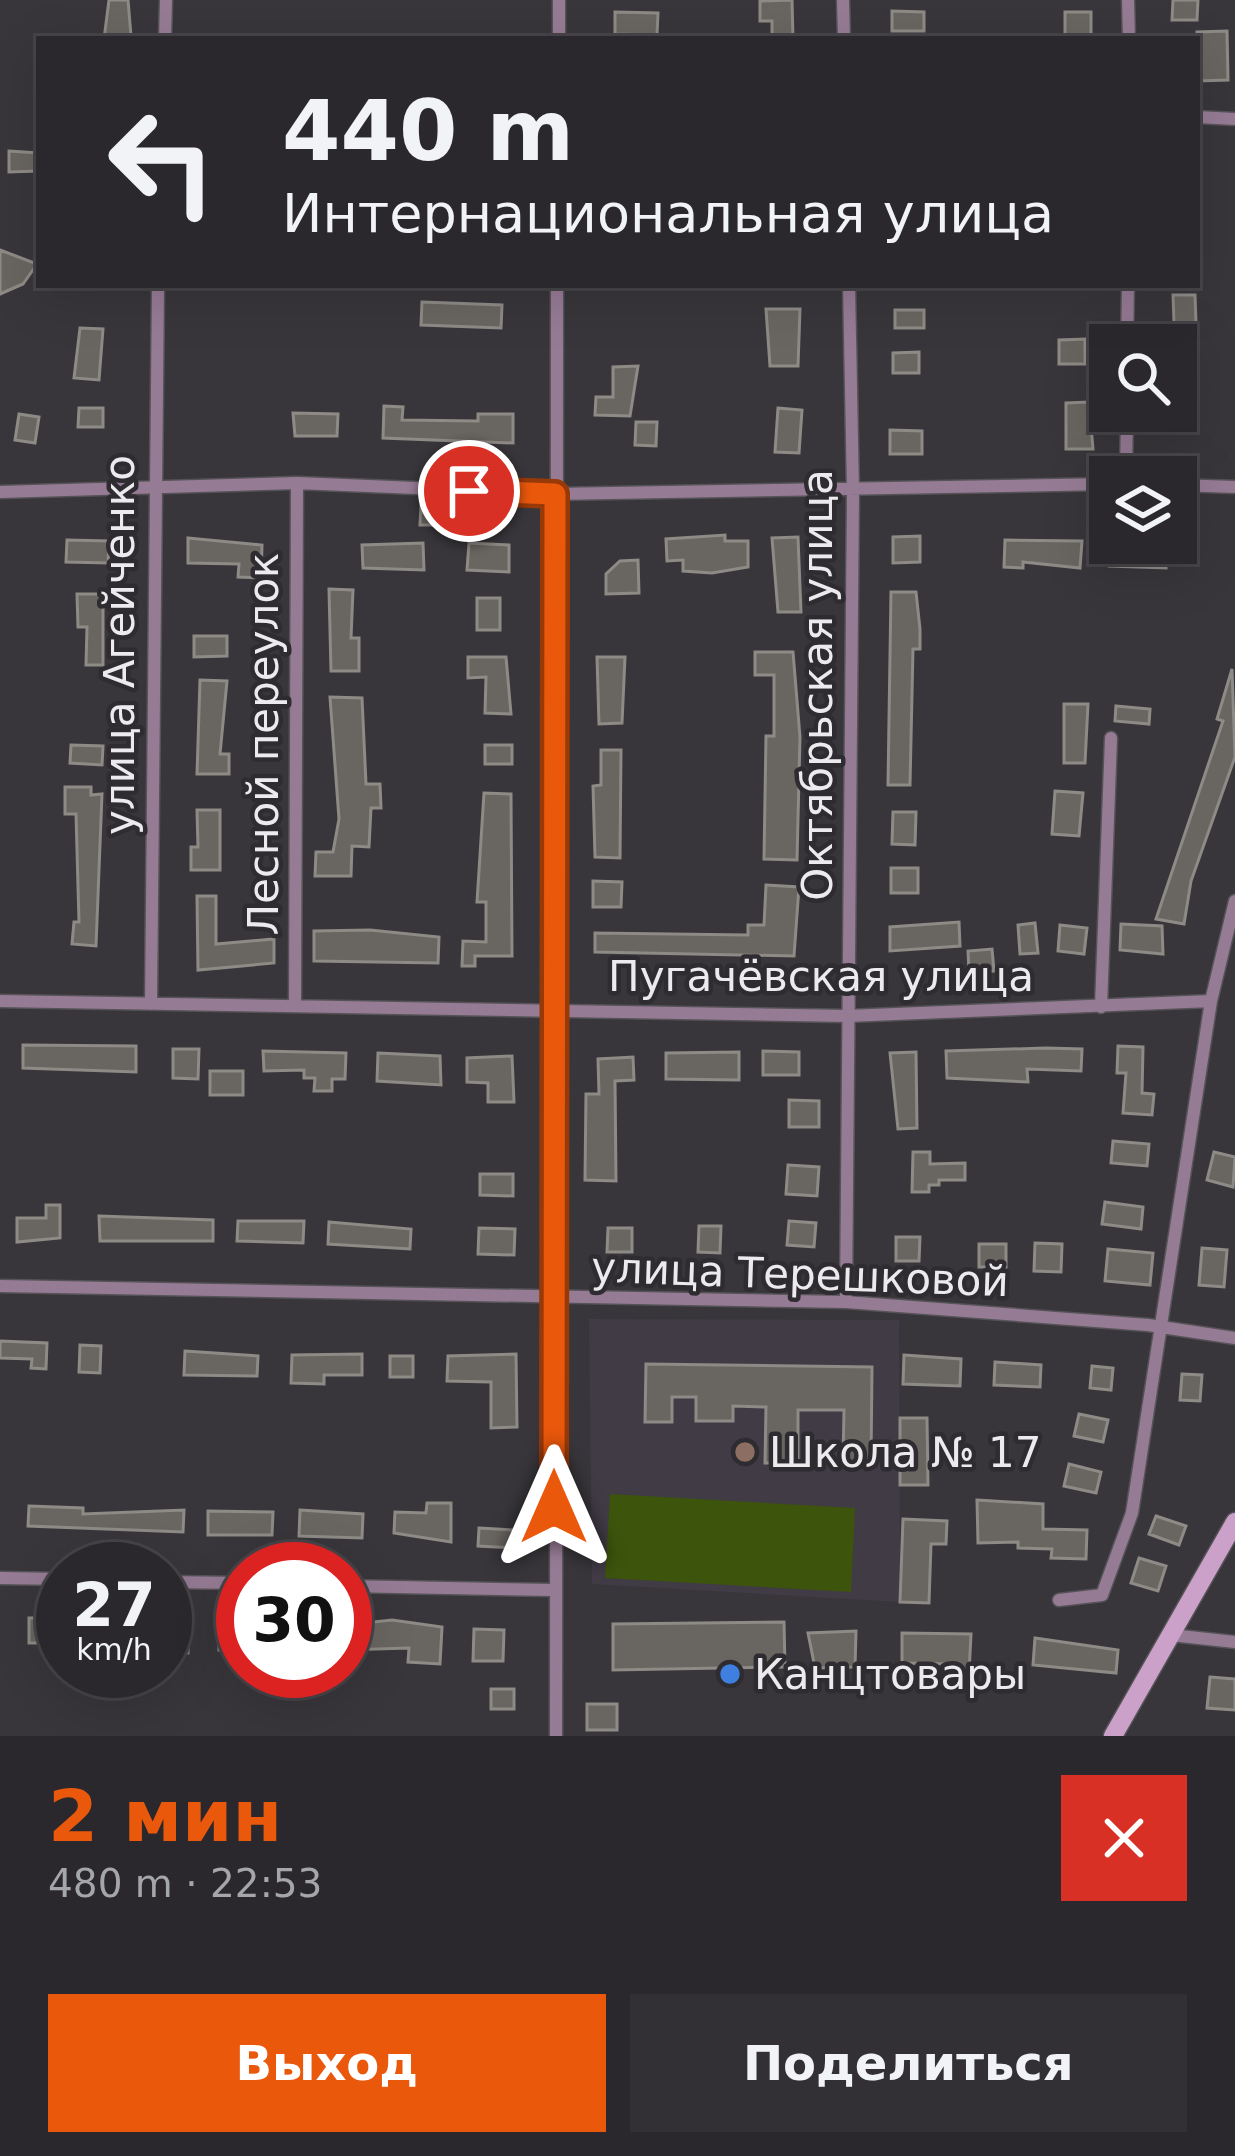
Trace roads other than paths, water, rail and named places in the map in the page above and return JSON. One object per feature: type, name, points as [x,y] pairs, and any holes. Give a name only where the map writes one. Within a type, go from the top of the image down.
[{"type":"street","points":[[165,36],[166,0]]},
{"type":"street","points":[[559,0],[559,36]]},
{"type":"street","points":[[843,0],[844,36]]},
{"type":"street","points":[[1128,0],[1129,36]]},
{"type":"street","points":[[1200,117],[1235,118]]},
{"type":"street","name":"улица Агейченко","points":[[151,1004],[152,485],[158,288]]},
{"type":"street","points":[[556,1736],[557,288]]},
{"type":"street","name":"Октябрьская улица","points":[[846,1302],[853,492],[849,288]]},
{"type":"street","points":[[1127,324],[1128,288]]},
{"type":"street","points":[[0,492],[297,483],[555,494],[1089,485]]},
{"type":"street","name":"Лесной переулок","points":[[295,1005],[297,483]]},
{"type":"street","points":[[1197,486],[1235,487]]},
{"type":"street","points":[[1101,1007],[1111,738]]},
{"type":"street","points":[[1059,1600],[1102,1595],[1132,1513],[1211,1001],[1235,901]]},
{"type":"street","name":"Пугачёвская улица","points":[[0,1001],[847,1016],[1211,1001]]},
{"type":"street","name":"улица Терешковой","points":[[0,1286],[846,1302],[1235,1338]]},
{"type":"street","points":[[1113,1736],[1235,1522]]},
{"type":"street","points":[[0,1578],[36,1579]]},
{"type":"street","points":[[372,1587],[553,1590]]},
{"type":"street","points":[[1171,1635],[1235,1642]]},
{"type":"place","name":"Школа № 17","points":[[745,1452]]},
{"type":"place","name":"Канцтовары","points":[[730,1674]]}]
